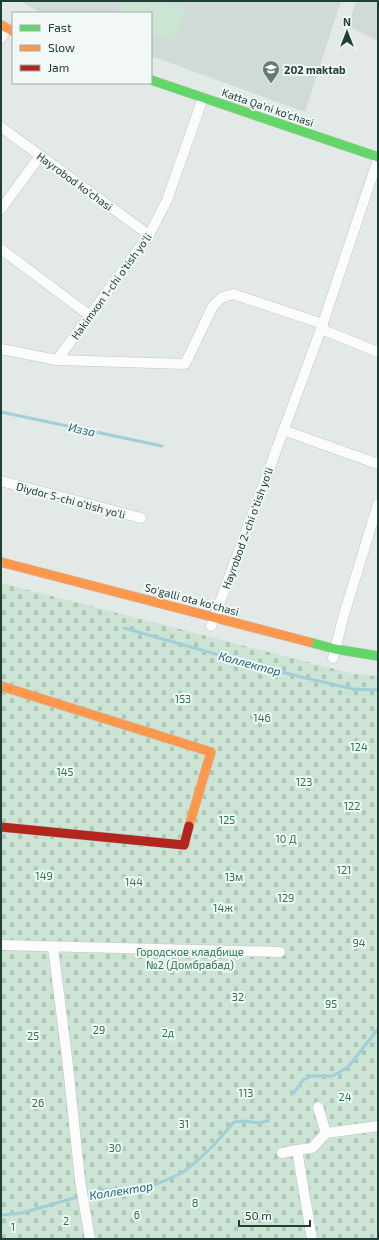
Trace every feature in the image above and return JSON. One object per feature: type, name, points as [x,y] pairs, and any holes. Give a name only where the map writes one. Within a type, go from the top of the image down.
[{"type":"main road","name":"Katta Qa'ni ko'chasi","points":[[152,80],[378,158]]},
{"type":"main road","name":"So'galli ota ko'chasi","points":[[1,562],[336,655],[363,654],[378,656]]},
{"type":"main road","name":"So'galli ota ko'chasi","points":[[1,572],[212,621]]},
{"type":"main road","points":[[1,686],[211,752],[184,845],[1,826]]},
{"type":"street","points":[[1,38],[7,28]]},
{"type":"street","name":"Hakimxon 1-chi o'tish yo'li","points":[[57,360],[149,235],[167,200],[204,98]]},
{"type":"street","name":"Hayrobod ko'chasi","points":[[1,127],[149,235]]},
{"type":"street","points":[[1,209],[40,156]]},
{"type":"street","name":"Hayrobod 2-chi o'tish yo'li","points":[[212,621],[322,326],[378,158]]},
{"type":"street","points":[[1,249],[89,315]]},
{"type":"street","points":[[1,348],[57,360],[185,364],[213,306],[221,298],[233,294],[322,326],[378,352]]},
{"type":"street","points":[[283,430],[378,464]]},
{"type":"street","name":"Diydor 5-chi o'tish yo'li","points":[[1,481],[141,518]]},
{"type":"street","points":[[336,655],[343,618],[378,504]]},
{"type":"street","points":[[1,945],[280,952]]},
{"type":"street","points":[[53,946],[80,1180],[90,1239]]},
{"type":"street","points":[[318,1107],[326,1133]]},
{"type":"street","points":[[282,1153],[312,1148],[326,1133],[378,1126]]},
{"type":"street","points":[[297,1150],[312,1239]]},
{"type":"shaded area","name":"202 maktab","points":[[20,1],[341,1],[305,112],[152,56],[152,12],[39,12]]},
{"type":"shaded area","points":[[356,1],[378,1],[378,41],[348,26]]},
{"type":"green space","points":[[122,1],[161,1],[186,9],[175,40],[152,32],[152,12],[118,12]]},
{"type":"green space","name":"Городское кладбище №2 (Домбрабад)","points":[[1,583],[354,674],[378,676],[378,1239],[1,1239]]},
{"type":"waterway","name":"Изза","points":[[1,412],[162,446]]},
{"type":"waterway","name":"Коллектор","points":[[124,628],[272,670],[353,689],[378,690]]},
{"type":"waterway","name":"Коллектор","points":[[293,1094],[303,1080],[312,1076],[333,1076],[348,1067],[378,1029]]},
{"type":"waterway","name":"Коллектор","points":[[1,1215],[22,1213],[102,1190],[148,1187],[182,1173],[212,1147],[234,1122],[243,1121],[259,1123],[268,1121]]},
{"type":"traffic: fast","points":[[152,80],[378,157]]},
{"type":"traffic: fast","points":[[309,642],[335,649],[378,656]]},
{"type":"traffic: slow","points":[[1,25],[12,30]]},
{"type":"traffic: slow","points":[[1,562],[309,642]]},
{"type":"traffic: slow","points":[[1,686],[211,752],[189,826]]},
{"type":"traffic: jam","points":[[1,827],[184,845],[189,826]]},
{"type":"place","name":"202 maktab","points":[[271,84]]},
{"type":"park label","name":"153","points":[[183,698]]},
{"type":"park label","name":"146","points":[[262,717]]},
{"type":"park label","name":"124","points":[[359,746]]},
{"type":"park label","name":"145","points":[[65,771]]},
{"type":"park label","name":"123","points":[[304,781]]},
{"type":"park label","name":"122","points":[[352,805]]},
{"type":"park label","name":"125","points":[[227,819]]},
{"type":"park label","name":"10 Д","points":[[286,838]]},
{"type":"park label","name":"121","points":[[344,869]]},
{"type":"park label","name":"149","points":[[44,875]]},
{"type":"park label","name":"13м","points":[[234,876]]},
{"type":"park label","name":"144","points":[[134,881]]},
{"type":"park label","name":"129","points":[[286,897]]},
{"type":"park label","name":"14ж","points":[[223,907]]},
{"type":"park label","name":"94","points":[[359,942]]},
{"type":"park label","name":"32","points":[[238,996]]},
{"type":"park label","name":"95","points":[[331,1003]]},
{"type":"park label","name":"29","points":[[99,1029]]},
{"type":"park label","name":"2д","points":[[168,1032]]},
{"type":"park label","name":"25","points":[[33,1035]]},
{"type":"park label","name":"113","points":[[246,1092]]},
{"type":"park label","name":"24","points":[[345,1096]]},
{"type":"park label","name":"26","points":[[38,1102]]},
{"type":"park label","name":"31","points":[[184,1123]]},
{"type":"park label","name":"30","points":[[115,1147]]},
{"type":"park label","name":"8","points":[[195,1202]]},
{"type":"park label","name":"6","points":[[137,1214]]},
{"type":"park label","name":"2","points":[[66,1220]]},
{"type":"park label","name":"1","points":[[13,1226]]}]
